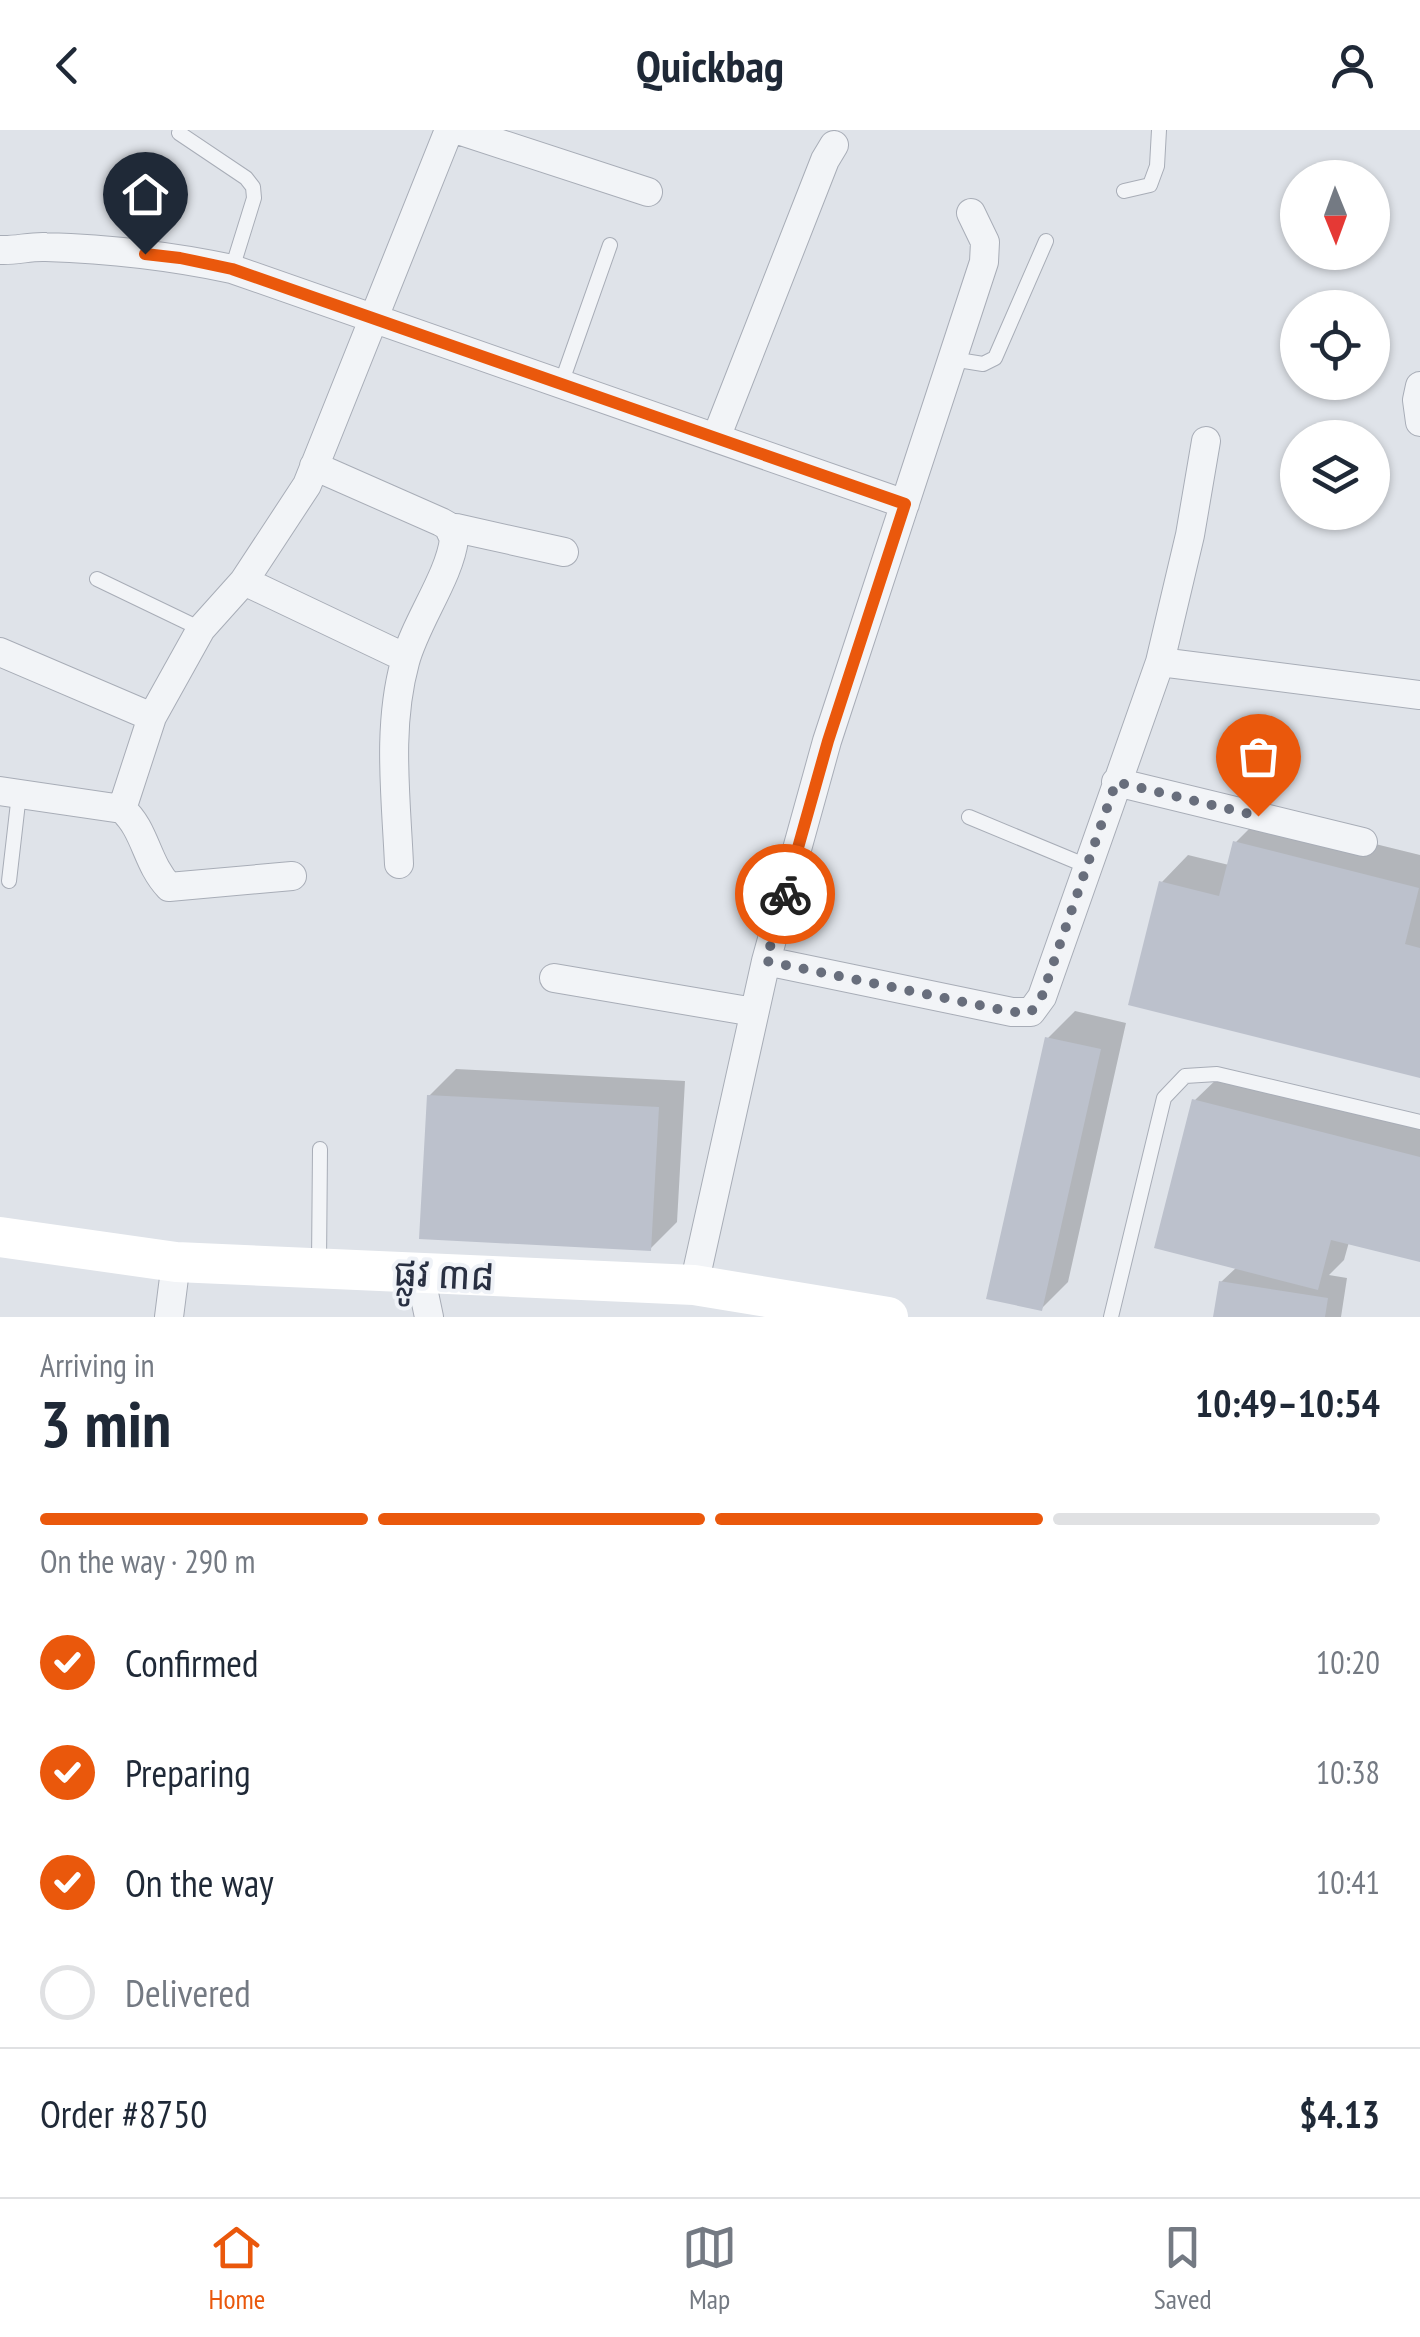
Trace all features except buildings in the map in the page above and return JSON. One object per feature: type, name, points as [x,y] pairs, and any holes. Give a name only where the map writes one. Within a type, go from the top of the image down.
[{"type":"street","points":[[122,808],[152,717],[201,629],[244,582],[307,485],[449,130]]},
{"type":"street","points":[[458,130],[648,192]]},
{"type":"street","points":[[716,438],[834,145]]},
{"type":"street","points":[[719,1293],[754,1012],[828,741],[986,248],[971,213]]},
{"type":"street","points":[[0,250],[45,247],[110,251],[180,258],[232,269],[905,504]]},
{"type":"street","points":[[1420,386],[1420,422]]},
{"type":"street","points":[[766,961],[1012,1012],[1031,1012],[1042,996],[1160,662],[1190,535],[1206,441]]},
{"type":"street","points":[[314,466],[441,522],[452,532],[454,544],[406,658],[396,698],[399,864]]},
{"type":"street","points":[[452,532],[456,528],[564,552]]},
{"type":"street","points":[[244,582],[406,658]]},
{"type":"street","points":[[0,652],[152,717]]},
{"type":"street","points":[[1160,662],[1420,694]]},
{"type":"street","points":[[1116,782],[1364,842]]},
{"type":"street","points":[[10,793],[122,808],[136,821],[154,872],[168,887],[292,876]]},
{"type":"street","points":[[554,978],[754,1012]]},
{"type":"street","name":"ផ្លូវ ៣៨","points":[[0,1236],[176,1262],[719,1293],[888,1317]]},
{"type":"street","points":[[169,1317],[176,1262]]},
{"type":"street","points":[[420,1274],[429,1317]]},
{"type":"lane","points":[[1124,191],[1150,184],[1157,166],[1159,130]]},
{"type":"lane","points":[[179,133],[246,178],[253,187],[254,198],[232,269]]},
{"type":"lane","points":[[952,360],[982,364],[995,358],[1046,241]]},
{"type":"lane","points":[[561,384],[610,245]]},
{"type":"lane","points":[[96,579],[201,629]]},
{"type":"lane","points":[[9,881],[10,793]]},
{"type":"lane","points":[[969,816],[1087,866]]},
{"type":"lane","points":[[1110,1317],[1164,1098],[1185,1076],[1217,1074],[1420,1122]]},
{"type":"lane","points":[[319,1268],[320,1149]]},
{"type":"way so far","points":[[785,894],[766,961],[1012,1012],[1031,1012],[1042,996],[1116,782],[1258,816]]},
{"type":"route","points":[[145,254],[232,269],[336,303],[905,504],[828,741],[785,894]]}]
